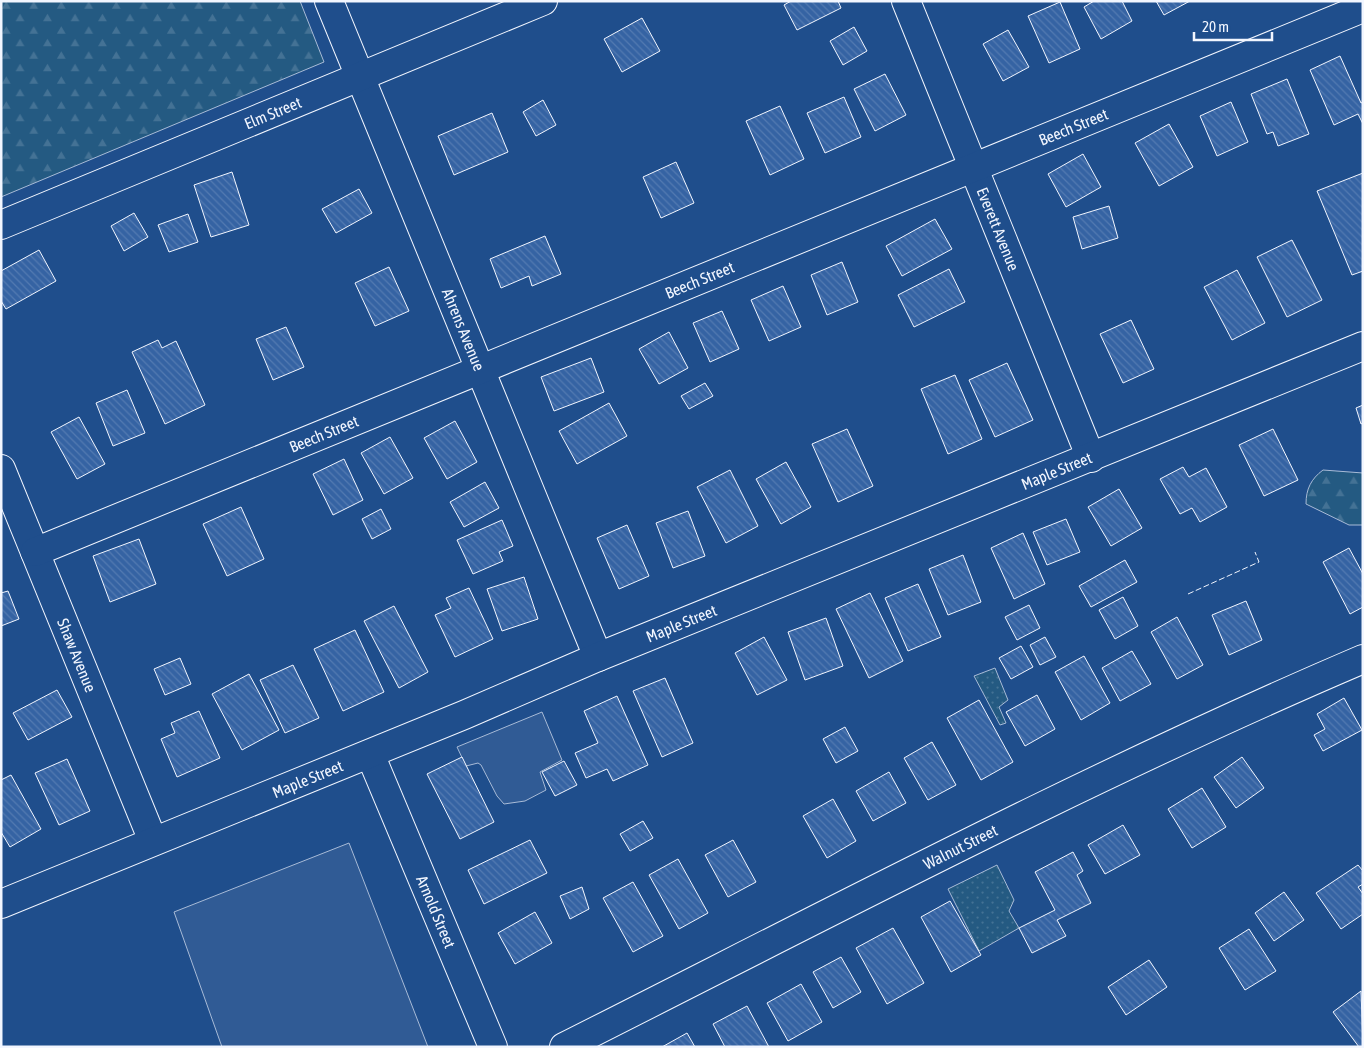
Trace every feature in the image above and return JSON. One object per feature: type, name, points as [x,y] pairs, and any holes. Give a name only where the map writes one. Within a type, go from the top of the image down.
[{"type":"street","name":"Ahrens Avenue","points":[[330,1],[598,657]]},
{"type":"street","name":"Elm Street","points":[[1,225],[543,1]]},
{"type":"street","name":"Everett Avenue","points":[[906,1],[1091,458]]},
{"type":"street","name":"Beech Street","points":[[34,552],[972,168],[1350,8]]},
{"type":"street","name":"Maple Street","points":[[1,904],[153,841],[375,765],[598,657],[1363,346]]},
{"type":"street","name":"Shaw Avenue","points":[[1,469],[153,841]]},
{"type":"street","name":"Walnut Street","points":[[564,1047],[1217,722],[1363,659]]},
{"type":"street","name":"Arnold Street","points":[[375,765],[493,1047]]},
{"type":"green space","points":[[1,1],[300,1],[324,62],[1,197]]},
{"type":"green space","points":[[1323,470],[1363,473],[1363,525],[1349,525],[1306,504],[1310,485]]},
{"type":"green space","points":[[995,668],[1008,700],[999,707],[1006,723],[1000,725],[974,676]]},
{"type":"green space","points":[[997,865],[1014,900],[1009,911],[1019,928],[979,951],[948,889]]},
{"type":"shaded area","points":[[542,712],[562,760],[540,772],[546,790],[525,801],[504,804],[497,796],[481,765],[478,763],[466,766],[457,747]]},
{"type":"shaded area","points":[[349,843],[428,1047],[222,1047],[174,912]]},
{"type":"building","points":[[791,1],[838,1],[841,8],[797,30],[784,5]]},
{"type":"building","points":[[1094,1],[1122,1],[1132,21],[1101,39],[1084,7]]},
{"type":"building","points":[[1156,1],[1190,1],[1164,15]]},
{"type":"building","points":[[1060,2],[1080,49],[1049,63],[1028,16]]},
{"type":"building","points":[[642,18],[660,51],[622,72],[604,39]]},
{"type":"building","points":[[854,27],[867,51],[843,65],[830,41]]},
{"type":"building","points":[[1008,30],[1029,67],[1003,81],[983,44]]},
{"type":"building","points":[[1340,56],[1361,103],[1363,102],[1363,124],[1358,114],[1334,125],[1310,70]]},
{"type":"building","points":[[885,74],[906,115],[875,131],[854,89]]},
{"type":"building","points":[[1287,79],[1309,134],[1278,146],[1273,132],[1267,134],[1251,94]]},
{"type":"building","points":[[844,97],[861,137],[825,153],[807,113]]},
{"type":"building","points":[[543,100],[556,125],[536,136],[523,112]]},
{"type":"building","points":[[1231,102],[1248,142],[1217,156],[1200,116]]},
{"type":"building","points":[[780,106],[804,159],[770,175],[746,121]]},
{"type":"building","points":[[492,113],[508,152],[454,175],[438,136]]},
{"type":"building","points":[[1169,124],[1193,167],[1159,186],[1135,143]]},
{"type":"building","points":[[1083,154],[1101,187],[1066,207],[1048,174]]},
{"type":"building","points":[[676,162],[694,203],[661,218],[643,177]]},
{"type":"building","points":[[232,172],[249,225],[211,237],[194,185]]},
{"type":"building","points":[[1363,173],[1363,271],[1352,275],[1317,191]]},
{"type":"building","points":[[359,189],[372,213],[336,233],[322,209]]},
{"type":"building","points":[[1109,206],[1118,238],[1082,249],[1073,217]]},
{"type":"building","points":[[134,213],[148,237],[124,251],[111,226]]},
{"type":"building","points":[[188,214],[198,242],[169,252],[158,225]]},
{"type":"building","points":[[935,219],[952,249],[902,276],[886,246]]},
{"type":"building","points":[[545,236],[561,274],[532,286],[529,276],[501,288],[490,259]]},
{"type":"building","points":[[1292,240],[1322,300],[1287,317],[1257,257]]},
{"type":"building","points":[[39,250],[56,281],[6,309],[1,301],[1,271]]},
{"type":"building","points":[[842,262],[858,302],[827,315],[811,275]]},
{"type":"building","points":[[389,267],[409,311],[375,326],[355,283]]},
{"type":"building","points":[[949,269],[965,302],[914,327],[898,295]]},
{"type":"building","points":[[1237,270],[1265,323],[1232,340],[1204,287]]},
{"type":"building","points":[[783,286],[801,327],[769,341],[751,300]]},
{"type":"building","points":[[722,311],[739,349],[710,362],[693,323]]},
{"type":"building","points":[[1131,320],[1154,369],[1123,383],[1100,334]]},
{"type":"building","points":[[286,327],[304,367],[273,380],[256,339]]},
{"type":"building","points":[[669,332],[688,368],[659,384],[639,349]]},
{"type":"building","points":[[158,340],[162,348],[176,341],[205,405],[165,424],[132,352]]},
{"type":"building","points":[[591,358],[604,392],[554,411],[541,377]]},
{"type":"building","points":[[1007,363],[1033,420],[995,437],[969,380]]},
{"type":"building","points":[[955,375],[982,439],[948,454],[921,389]]},
{"type":"building","points":[[705,383],[713,396],[689,409],[681,396]]},
{"type":"building","points":[[127,390],[145,433],[113,446],[96,403]]},
{"type":"building","points":[[609,403],[627,436],[577,464],[559,431]]},
{"type":"building","points":[[1363,405],[1363,423],[1361,424],[1356,408]]},
{"type":"building","points":[[79,417],[105,464],[77,479],[51,432]]},
{"type":"building","points":[[455,421],[477,462],[447,479],[424,438]]},
{"type":"building","points":[[847,429],[873,486],[838,502],[812,444]]},
{"type":"building","points":[[1273,429],[1298,480],[1264,496],[1239,445]]},
{"type":"building","points":[[390,437],[413,478],[384,494],[361,453]]},
{"type":"building","points":[[344,459],[363,500],[333,515],[313,474]]},
{"type":"building","points":[[786,462],[811,507],[781,524],[756,479]]},
{"type":"building","points":[[1183,467],[1189,477],[1206,468],[1227,507],[1200,522],[1192,508],[1180,514],[1160,479]]},
{"type":"building","points":[[730,470],[758,526],[726,543],[697,487]]},
{"type":"building","points":[[485,482],[499,508],[464,527],[450,502]]},
{"type":"building","points":[[1119,489],[1142,528],[1111,546],[1088,507]]},
{"type":"building","points":[[241,507],[264,559],[227,576],[203,524]]},
{"type":"building","points":[[381,509],[391,529],[372,539],[362,519]]},
{"type":"building","points":[[688,511],[705,556],[673,568],[656,523]]},
{"type":"building","points":[[1066,519],[1080,552],[1047,565],[1033,532]]},
{"type":"building","points":[[502,520],[513,546],[499,552],[503,561],[473,574],[457,540]]},
{"type":"building","points":[[627,525],[649,576],[619,589],[597,538]]},
{"type":"building","points":[[1023,533],[1045,584],[1014,599],[991,548]]},
{"type":"building","points":[[139,539],[156,584],[110,602],[93,556]]},
{"type":"building","points":[[1349,548],[1363,574],[1363,607],[1350,614],[1323,562]]},
{"type":"building","points":[[963,555],[981,602],[948,615],[929,569]]},
{"type":"building","points":[[1125,560],[1137,582],[1091,607],[1079,586]]},
{"type":"building","points":[[524,577],[538,619],[502,631],[487,589]]},
{"type":"building","points":[[918,584],[941,637],[908,651],[885,598]]},
{"type":"building","points":[[469,588],[493,639],[455,657],[435,615],[451,608],[446,598]]},
{"type":"building","points":[[8,591],[19,619],[1,626],[1,593]]},
{"type":"building","points":[[870,593],[903,661],[869,678],[836,609]]},
{"type":"building","points":[[1123,597],[1138,626],[1115,639],[1099,610]]},
{"type":"building","points":[[1246,601],[1262,640],[1229,655],[1212,615]]},
{"type":"building","points":[[1029,605],[1040,628],[1017,640],[1005,617]]},
{"type":"building","points":[[394,606],[428,672],[399,688],[364,621]]},
{"type":"building","points":[[1177,617],[1203,665],[1177,679],[1151,632]]},
{"type":"building","points":[[826,618],[843,666],[805,680],[788,632]]},
{"type":"building","points":[[355,630],[384,692],[343,711],[314,649]]},
{"type":"building","points":[[764,637],[787,680],[757,695],[735,653]]},
{"type":"building","points":[[1045,637],[1056,657],[1040,665],[1030,645]]},
{"type":"building","points":[[1021,646],[1033,667],[1011,679],[999,658]]},
{"type":"building","points":[[1132,651],[1151,684],[1120,701],[1102,668]]},
{"type":"building","points":[[1084,656],[1110,703],[1081,720],[1055,672]]},
{"type":"building","points":[[180,658],[191,684],[165,695],[154,669]]},
{"type":"building","points":[[293,665],[319,718],[285,733],[260,680]]},
{"type":"building","points":[[249,674],[279,730],[242,750],[212,694]]},
{"type":"building","points":[[665,678],[693,743],[662,757],[633,691]]},
{"type":"building","points":[[57,690],[72,717],[28,740],[13,713]]},
{"type":"building","points":[[1037,695],[1055,729],[1025,746],[1006,712]]},
{"type":"building","points":[[617,696],[648,765],[613,781],[607,769],[586,778],[575,753],[598,743],[584,711]]},
{"type":"building","points":[[1344,698],[1362,730],[1323,751],[1314,735],[1325,729],[1317,714]]},
{"type":"building","points":[[979,700],[1013,762],[981,780],[947,718]]},
{"type":"building","points":[[199,711],[220,758],[177,777],[161,739],[175,733],[171,723]]},
{"type":"building","points":[[845,727],[858,751],[836,763],[823,739]]},
{"type":"building","points":[[932,742],[956,785],[928,800],[904,758]]},
{"type":"building","points":[[462,757],[494,822],[460,839],[427,774]]},
{"type":"building","points":[[1242,757],[1264,788],[1236,808],[1214,777]]},
{"type":"building","points":[[67,759],[90,811],[59,825],[35,773]]},
{"type":"building","points":[[564,761],[577,785],[555,796],[542,772]]},
{"type":"building","points":[[889,772],[906,803],[873,821],[856,791]]},
{"type":"building","points":[[11,775],[41,829],[10,847],[1,832],[1,780]]},
{"type":"building","points":[[1202,788],[1226,827],[1192,848],[1168,809]]},
{"type":"building","points":[[833,799],[856,841],[827,858],[803,816]]},
{"type":"building","points":[[643,821],[653,838],[630,851],[620,834]]},
{"type":"building","points":[[1123,825],[1140,855],[1105,874],[1088,845]]},
{"type":"building","points":[[530,840],[547,873],[484,904],[468,870]]},
{"type":"building","points":[[733,840],[756,882],[728,897],[705,855]]},
{"type":"building","points":[[1073,852],[1083,871],[1077,875],[1091,903],[1057,920],[1066,936],[1032,953],[1019,928],[1055,910],[1035,872]]},
{"type":"building","points":[[678,859],[708,913],[679,929],[649,875]]},
{"type":"building","points":[[1358,865],[1363,871],[1363,884],[1358,887],[1363,894],[1363,914],[1341,929],[1316,893]]},
{"type":"building","points":[[633,882],[663,936],[633,952],[603,898]]},
{"type":"building","points":[[582,887],[589,909],[570,919],[560,896]]},
{"type":"building","points":[[1284,892],[1304,920],[1274,941],[1255,913]]},
{"type":"building","points":[[950,901],[981,955],[951,972],[921,917]]},
{"type":"building","points":[[535,912],[552,943],[515,964],[498,933]]},
{"type":"building","points":[[893,928],[924,983],[887,1004],[856,948]]},
{"type":"building","points":[[1249,929],[1276,971],[1245,990],[1219,948]]},
{"type":"building","points":[[841,957],[861,992],[833,1008],[813,972]]},
{"type":"building","points":[[1149,960],[1167,987],[1126,1015],[1108,987]]},
{"type":"building","points":[[801,984],[822,1022],[788,1041],[767,1003]]},
{"type":"building","points":[[1361,991],[1363,1047],[1359,1047],[1333,1012]]},
{"type":"building","points":[[747,1006],[769,1047],[725,1047],[713,1024]]},
{"type":"building","points":[[687,1033],[695,1047],[662,1047]]},
{"type":"fence","points":[[1188,594],[1259,562],[1255,552]]}]
